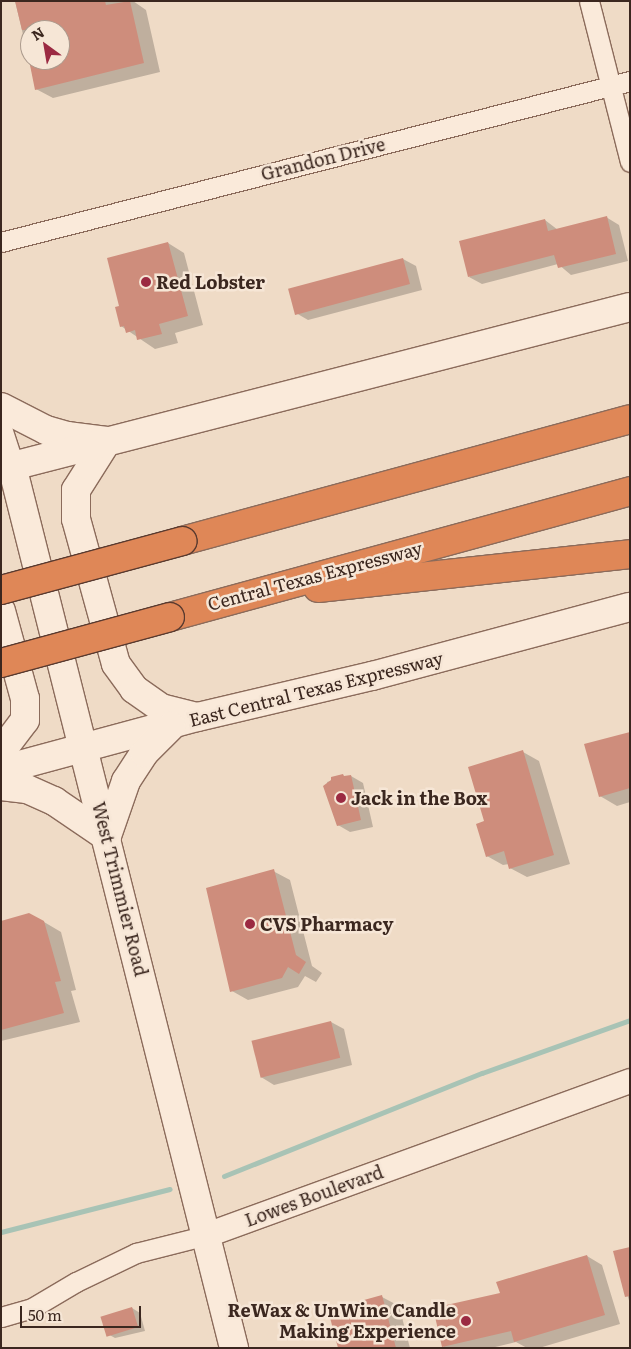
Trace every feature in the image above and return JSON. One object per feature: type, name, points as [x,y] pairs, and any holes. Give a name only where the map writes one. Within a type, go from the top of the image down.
[{"type":"highway","points":[[514,450],[542,431],[630,399]]},
{"type":"highway","points":[[1,590],[630,419]]},
{"type":"highway","name":"Central Texas Expressway","points":[[1,663],[630,491]]},
{"type":"highway","points":[[246,595],[630,554]]},
{"type":"main road","points":[[6,467],[630,307]]},
{"type":"main road","points":[[1,407],[46,430],[67,436],[107,441]]},
{"type":"main road","points":[[1,786],[26,789],[54,801],[107,837],[126,781],[144,753],[185,721],[161,708],[134,689],[116,664],[76,519],[76,490],[107,441]]},
{"type":"main road","name":"West Trimmier Road","points":[[6,467],[85,749],[234,1348]]},
{"type":"main road","name":"East Central Texas Expressway","points":[[1,770],[185,721],[372,676],[630,607]]},
{"type":"main road","points":[[1,611],[25,699],[25,720],[1,752]]},
{"type":"street","points":[[589,1],[630,162]]},
{"type":"street","name":"Grandon Drive","points":[[6,238],[630,81]]},
{"type":"street","name":"West Trimmier Road","points":[[1,432],[6,467]]},
{"type":"street","name":"Lowes Boulevard","points":[[1,1317],[32,1308],[76,1282],[136,1253],[207,1235],[630,1081]]},
{"type":"building","points":[[15,1],[105,1],[106,5],[130,1],[144,63],[35,90],[31,70],[70,70],[70,20],[20,20],[20,22]]},
{"type":"building","points":[[607,216],[616,254],[558,268],[554,255],[468,277],[459,241],[545,219],[548,231]]},
{"type":"building","name":"Red Lobster","points":[[168,242],[188,316],[159,324],[162,334],[137,340],[135,330],[126,333],[124,326],[120,327],[115,307],[119,306],[107,258]]},
{"type":"building","points":[[403,258],[410,284],[295,315],[288,289]]},
{"type":"building","points":[[630,732],[630,788],[599,797],[584,744]]},
{"type":"building","points":[[523,750],[554,855],[509,869],[504,851],[486,857],[476,824],[484,821],[468,767]]},
{"type":"building","name":"Jack in the Box","points":[[343,774],[344,776],[351,775],[361,820],[337,826],[323,786],[331,780],[331,777]]},
{"type":"building","name":"CVS Pharmacy","points":[[274,869],[296,955],[306,962],[299,974],[288,967],[282,978],[230,992],[206,888]]},
{"type":"building","points":[[29,913],[44,921],[61,981],[55,982],[64,1013],[1,1030],[1,921]]},
{"type":"building","points":[[331,1021],[340,1058],[261,1078],[251,1041]]},
{"type":"building","points":[[630,1247],[630,1296],[625,1297],[613,1251]]},
{"type":"building","points":[[587,1255],[605,1315],[514,1342],[511,1331],[442,1347],[433,1308],[500,1293],[496,1282]]},
{"type":"building","points":[[382,1295],[396,1348],[338,1348],[328,1310]]},
{"type":"building","points":[[132,1307],[138,1327],[107,1337],[100,1317]]},
{"type":"waterway","points":[[224,1176],[482,1073],[630,1020]]},
{"type":"waterway","points":[[1,1232],[170,1189]]},
{"type":"place","name":"Red Lobster","points":[[146,282]]},
{"type":"place","name":"Jack in the Box","points":[[341,798]]},
{"type":"place","name":"CVS Pharmacy","points":[[250,924]]},
{"type":"place","name":"ReWax & UnWine Candle Making Experience","points":[[466,1321]]}]
